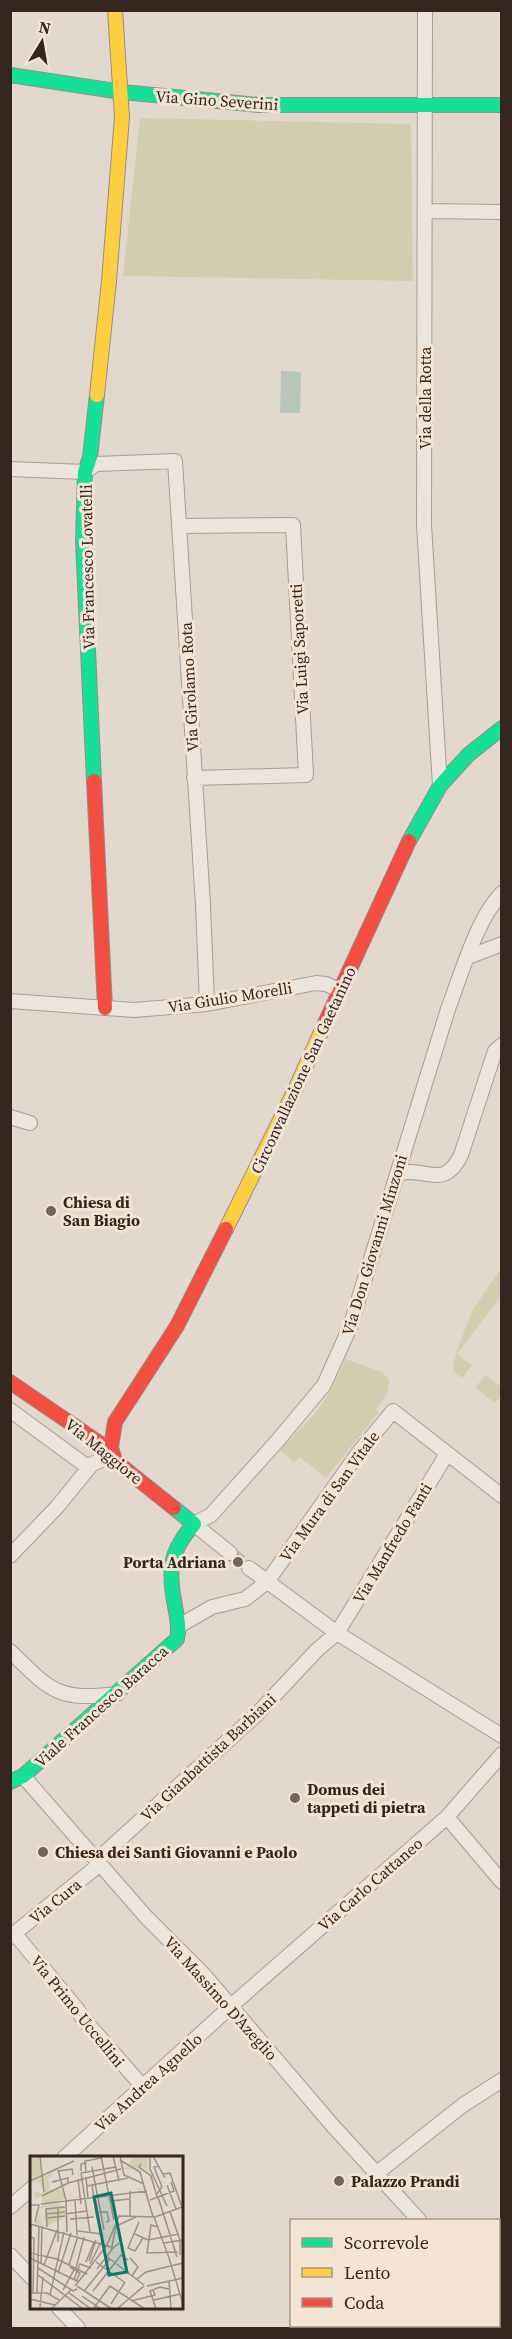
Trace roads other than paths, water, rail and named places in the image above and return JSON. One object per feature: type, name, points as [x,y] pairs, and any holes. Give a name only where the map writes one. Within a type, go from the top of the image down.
[{"type":"street","name":"Via Francesco Lovatelli","points":[[105,1008],[83,541],[85,471],[90,457],[109,281],[122,117],[115,10]]},
{"type":"street","name":"Via della Rotta","points":[[425,10],[424,525],[440,786]]},
{"type":"street","name":"Via Gino Severini","points":[[10,75],[122,92],[259,105],[501,105]]},
{"type":"street","points":[[425,211],[501,212]]},
{"type":"street","name":"Via Girolamo Rota","points":[[85,471],[96,464],[175,461],[207,1004]]},
{"type":"street","points":[[10,469],[85,471]]},
{"type":"street","name":"Via Luigi Saporetti","points":[[179,526],[293,525],[306,775],[194,778]]},
{"type":"street","name":"Circonvallazione San Gaetanino","points":[[115,1461],[111,1447],[115,1422],[177,1326],[195,1292],[279,1125],[402,853],[440,786],[468,755],[501,728]]},
{"type":"street","name":"Via Don Giovanni Minzoni","points":[[194,1524],[211,1515],[324,1385],[351,1327],[445,1019],[468,957],[492,903],[501,892]]},
{"type":"street","points":[[468,957],[501,944]]},
{"type":"street","name":"Via Giulio Morelli","points":[[10,1001],[134,1010],[207,1004],[316,983],[326,984],[341,991]]},
{"type":"street","points":[[397,1174],[405,1171],[429,1176],[451,1172],[455,1167],[495,1051],[501,1046]]},
{"type":"street","points":[[10,1117],[30,1123]]},
{"type":"street","name":"Via Maggiore","points":[[10,1383],[98,1442],[115,1461],[194,1524]]},
{"type":"street","name":"Via Maggiore","points":[[10,1410],[91,1466]]},
{"type":"street","name":"Via Mura di San Vitale","points":[[179,1626],[212,1607],[244,1599],[267,1582],[359,1452],[393,1411],[447,1454]]},
{"type":"street","points":[[77,1427],[89,1430],[115,1422]]},
{"type":"street","points":[[77,1427],[91,1443],[94,1455],[91,1466]]},
{"type":"street","points":[[447,1454],[501,1496]]},
{"type":"street","name":"Via Manfredo Fanti","points":[[317,1650],[337,1633],[447,1454]]},
{"type":"street","points":[[10,1556],[57,1507],[91,1466],[106,1458],[115,1461]]},
{"type":"street","points":[[179,1626],[171,1590],[171,1564],[175,1548],[181,1537],[194,1524],[230,1553]]},
{"type":"street","points":[[249,1568],[337,1633],[501,1736]]},
{"type":"street","name":"Viale Francesco Baracca","points":[[16,1779],[117,1694],[177,1639],[179,1626]]},
{"type":"street","name":"Via Gianbattista Barbiani","points":[[97,1863],[257,1714],[317,1650]]},
{"type":"street","points":[[10,1651],[53,1691],[93,1697],[117,1694]]},
{"type":"street","name":"Via Carlo Cattaneo","points":[[231,2006],[447,1817],[501,1754]]},
{"type":"street","name":"Via Massimo D'Azeglio","points":[[16,1779],[231,2006],[333,2126],[418,2219]]},
{"type":"street","points":[[447,1817],[501,1882]]},
{"type":"street","name":"Via Cura","points":[[13,1936],[97,1863]]},
{"type":"street","name":"Via Primo Uccellini","points":[[13,1936],[143,2087]]},
{"type":"street","name":"Via Andrea Agnello","points":[[65,2156],[231,2006]]},
{"type":"street","points":[[377,2173],[463,2105],[501,2080]]},
{"type":"street","points":[[10,2207],[30,2189]]},
{"type":"street","points":[[10,2255],[30,2276]]},
{"type":"street","points":[[60,2309],[78,2328]]},
{"type":"tunnel","points":[[230,1553],[249,1568]]},
{"type":"place","name":"Chiesa di San Biagio","points":[[51,1211]]},
{"type":"place","name":"Porta Adriana","points":[[238,1562]]},
{"type":"place","name":"Domus dei tappeti di pietra","points":[[295,1798]]},
{"type":"place","name":"Chiesa dei Santi Giovanni e Paolo","points":[[43,1852]]},
{"type":"place","name":"Palazzo Prandi","points":[[339,2181]]}]
